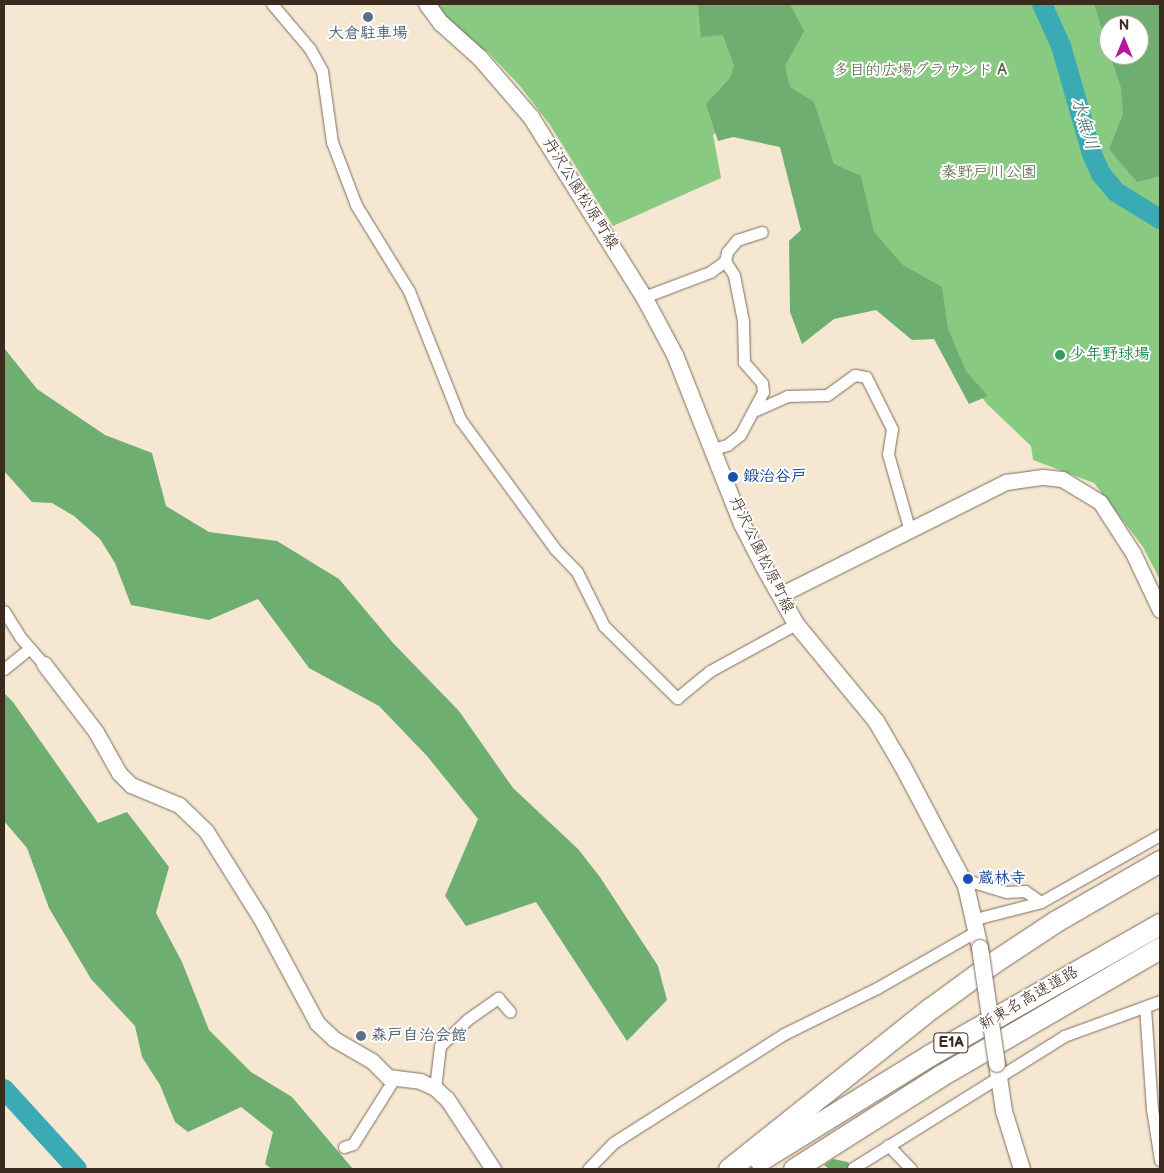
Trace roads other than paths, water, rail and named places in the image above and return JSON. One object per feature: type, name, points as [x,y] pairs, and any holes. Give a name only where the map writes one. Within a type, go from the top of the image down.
[{"type":"highway","points":[[729,1169],[931,1008],[994,962],[1056,921],[1160,861]]},
{"type":"highway","name":"新東名高速道路","points":[[744,1169],[930,1055],[1160,924]]},
{"type":"highway","name":"新東名高速道路","points":[[794,1169],[940,1076],[1160,948]]},
{"type":"main road","name":"丹沢公園松原町線","points":[[427,4],[441,23],[480,58],[531,117],[644,297],[675,355],[742,524],[780,595],[796,624],[876,721],[963,879],[976,925],[997,1071],[1022,1169]]},
{"type":"street","points":[[272,4],[310,50],[322,71],[332,142],[356,205],[409,290],[434,360],[460,419],[531,518],[577,572],[604,626],[677,698],[710,671],[796,624]]},
{"type":"street","points":[[644,297],[710,272],[725,261],[727,252],[737,240],[762,232]]},
{"type":"street","points":[[713,449],[727,445],[740,435],[756,410],[763,392],[762,382],[744,362],[744,321],[734,275],[725,261]]},
{"type":"street","points":[[756,410],[787,396],[827,395],[855,375],[866,378],[892,429],[888,454],[910,530]]},
{"type":"street","points":[[780,595],[1006,482],[1024,478],[1062,479],[1100,502],[1132,553],[1160,610]]},
{"type":"street","points":[[4,611],[30,648],[91,725],[119,773],[131,785],[148,794],[179,805],[206,831],[260,916],[317,1023],[334,1039],[363,1054],[394,1080],[420,1081],[435,1088],[447,1099],[493,1169]]},
{"type":"street","points":[[4,668],[30,648]]},
{"type":"street","points":[[588,1169],[613,1143],[784,1034],[877,988],[976,925],[1041,902],[1160,835]]},
{"type":"street","points":[[963,879],[1006,892],[1025,891],[1041,902]]},
{"type":"street","points":[[435,1088],[440,1046],[468,1019],[498,998],[510,1012]]},
{"type":"street","points":[[853,1168],[997,1071],[1064,1036],[1160,1001]]},
{"type":"street","points":[[1145,1007],[1152,1109],[1160,1160]]},
{"type":"street","points":[[344,1147],[353,1144],[394,1080]]},
{"type":"street","points":[[888,1145],[911,1169]]},
{"type":"waterway","name":"水無川","points":[[1042,4],[1061,46],[1092,154],[1101,174],[1116,192],[1160,219]]},
{"type":"waterway","points":[[4,1089],[77,1169]]},
{"type":"place","name":"大倉駐車場","points":[[368,17]]},
{"type":"place","name":"少年野球場","points":[[1060,355]]},
{"type":"place","name":"鍛治谷戸","points":[[733,477]]},
{"type":"place","name":"蔵林寺","points":[[968,879]]},
{"type":"place","name":"森戸自治会館","points":[[361,1036]]},
{"type":"park label","name":"多目的広場グラウンド A","points":[[920,71]]},
{"type":"park label","name":"秦野戸川公園","points":[[989,173]]}]
